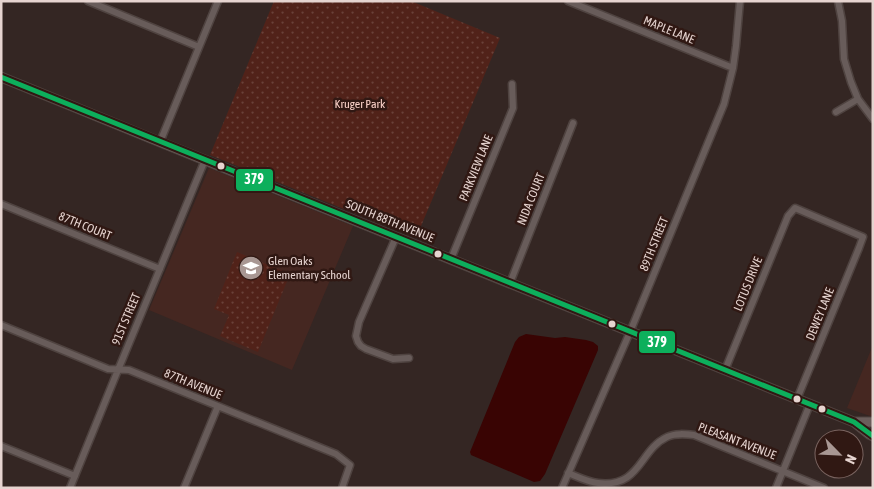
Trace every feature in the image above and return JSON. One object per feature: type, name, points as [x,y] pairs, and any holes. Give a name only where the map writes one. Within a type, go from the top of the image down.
[{"type":"street","points":[[88,1],[199,47]]},
{"type":"street","points":[[160,142],[218,1]]},
{"type":"street","name":"MAPLE LANE","points":[[568,1],[733,68]]},
{"type":"street","name":"89TH STREET","points":[[562,488],[630,332],[724,104],[733,68],[740,1]]},
{"type":"street","points":[[838,1],[842,21],[844,58],[851,82],[858,99],[873,119]]},
{"type":"street","name":"SOUTH 88TH AVENUE","points":[[1,77],[854,422],[873,436]]},
{"type":"street","name":"PARKVIEW LANE","points":[[451,259],[513,108],[512,84]]},
{"type":"street","points":[[836,112],[858,99]]},
{"type":"street","name":"NIDA COURT","points":[[510,283],[573,124]]},
{"type":"street","name":"91ST STREET","points":[[70,488],[205,160]]},
{"type":"street","name":"87TH COURT","points":[[1,204],[160,269]]},
{"type":"street","name":"DEWEY LANE","points":[[795,208],[862,237],[797,399]]},
{"type":"street","name":"LOTUS DRIVE","points":[[725,370],[788,216],[795,208]]},
{"type":"street","points":[[396,237],[359,322],[356,336],[358,342],[366,349],[392,359],[409,358]]},
{"type":"street","name":"87TH AVENUE","points":[[1,325],[108,369],[129,370],[336,454],[350,465],[342,488]]},
{"type":"street","points":[[776,488],[810,404]]},
{"type":"street","points":[[184,488],[218,406]]},
{"type":"street","name":"SOUTH 88TH AVENUE","points":[[854,422],[873,422]]},
{"type":"street","name":"PLEASANT AVENUE","points":[[568,473],[598,483],[619,481],[637,470],[653,448],[661,441],[668,437],[685,434],[694,435],[824,488]]},
{"type":"street","points":[[1,446],[75,476]]},
{"type":"shaded area","name":"Glen Oaks Elementary School","points":[[209,168],[353,226],[292,370],[149,310]]},
{"type":"shaded area","points":[[526,334],[586,340],[598,346],[598,350],[545,474],[540,481],[534,482],[471,455],[470,452],[515,342],[519,337]]},
{"type":"shaded area","points":[[873,345],[873,417],[847,408]]},
{"type":"green space","name":"Kruger Park","points":[[274,1],[411,1],[500,38],[416,238],[210,155]]},
{"type":"green space","points":[[237,252],[290,274],[258,352],[220,336],[229,315],[214,309]]},
{"type":"transit line","name":"379","points":[[1,77],[854,422],[873,436]]},
{"type":"place","name":"Glen Oaks Elementary School","points":[[251,268]]}]
